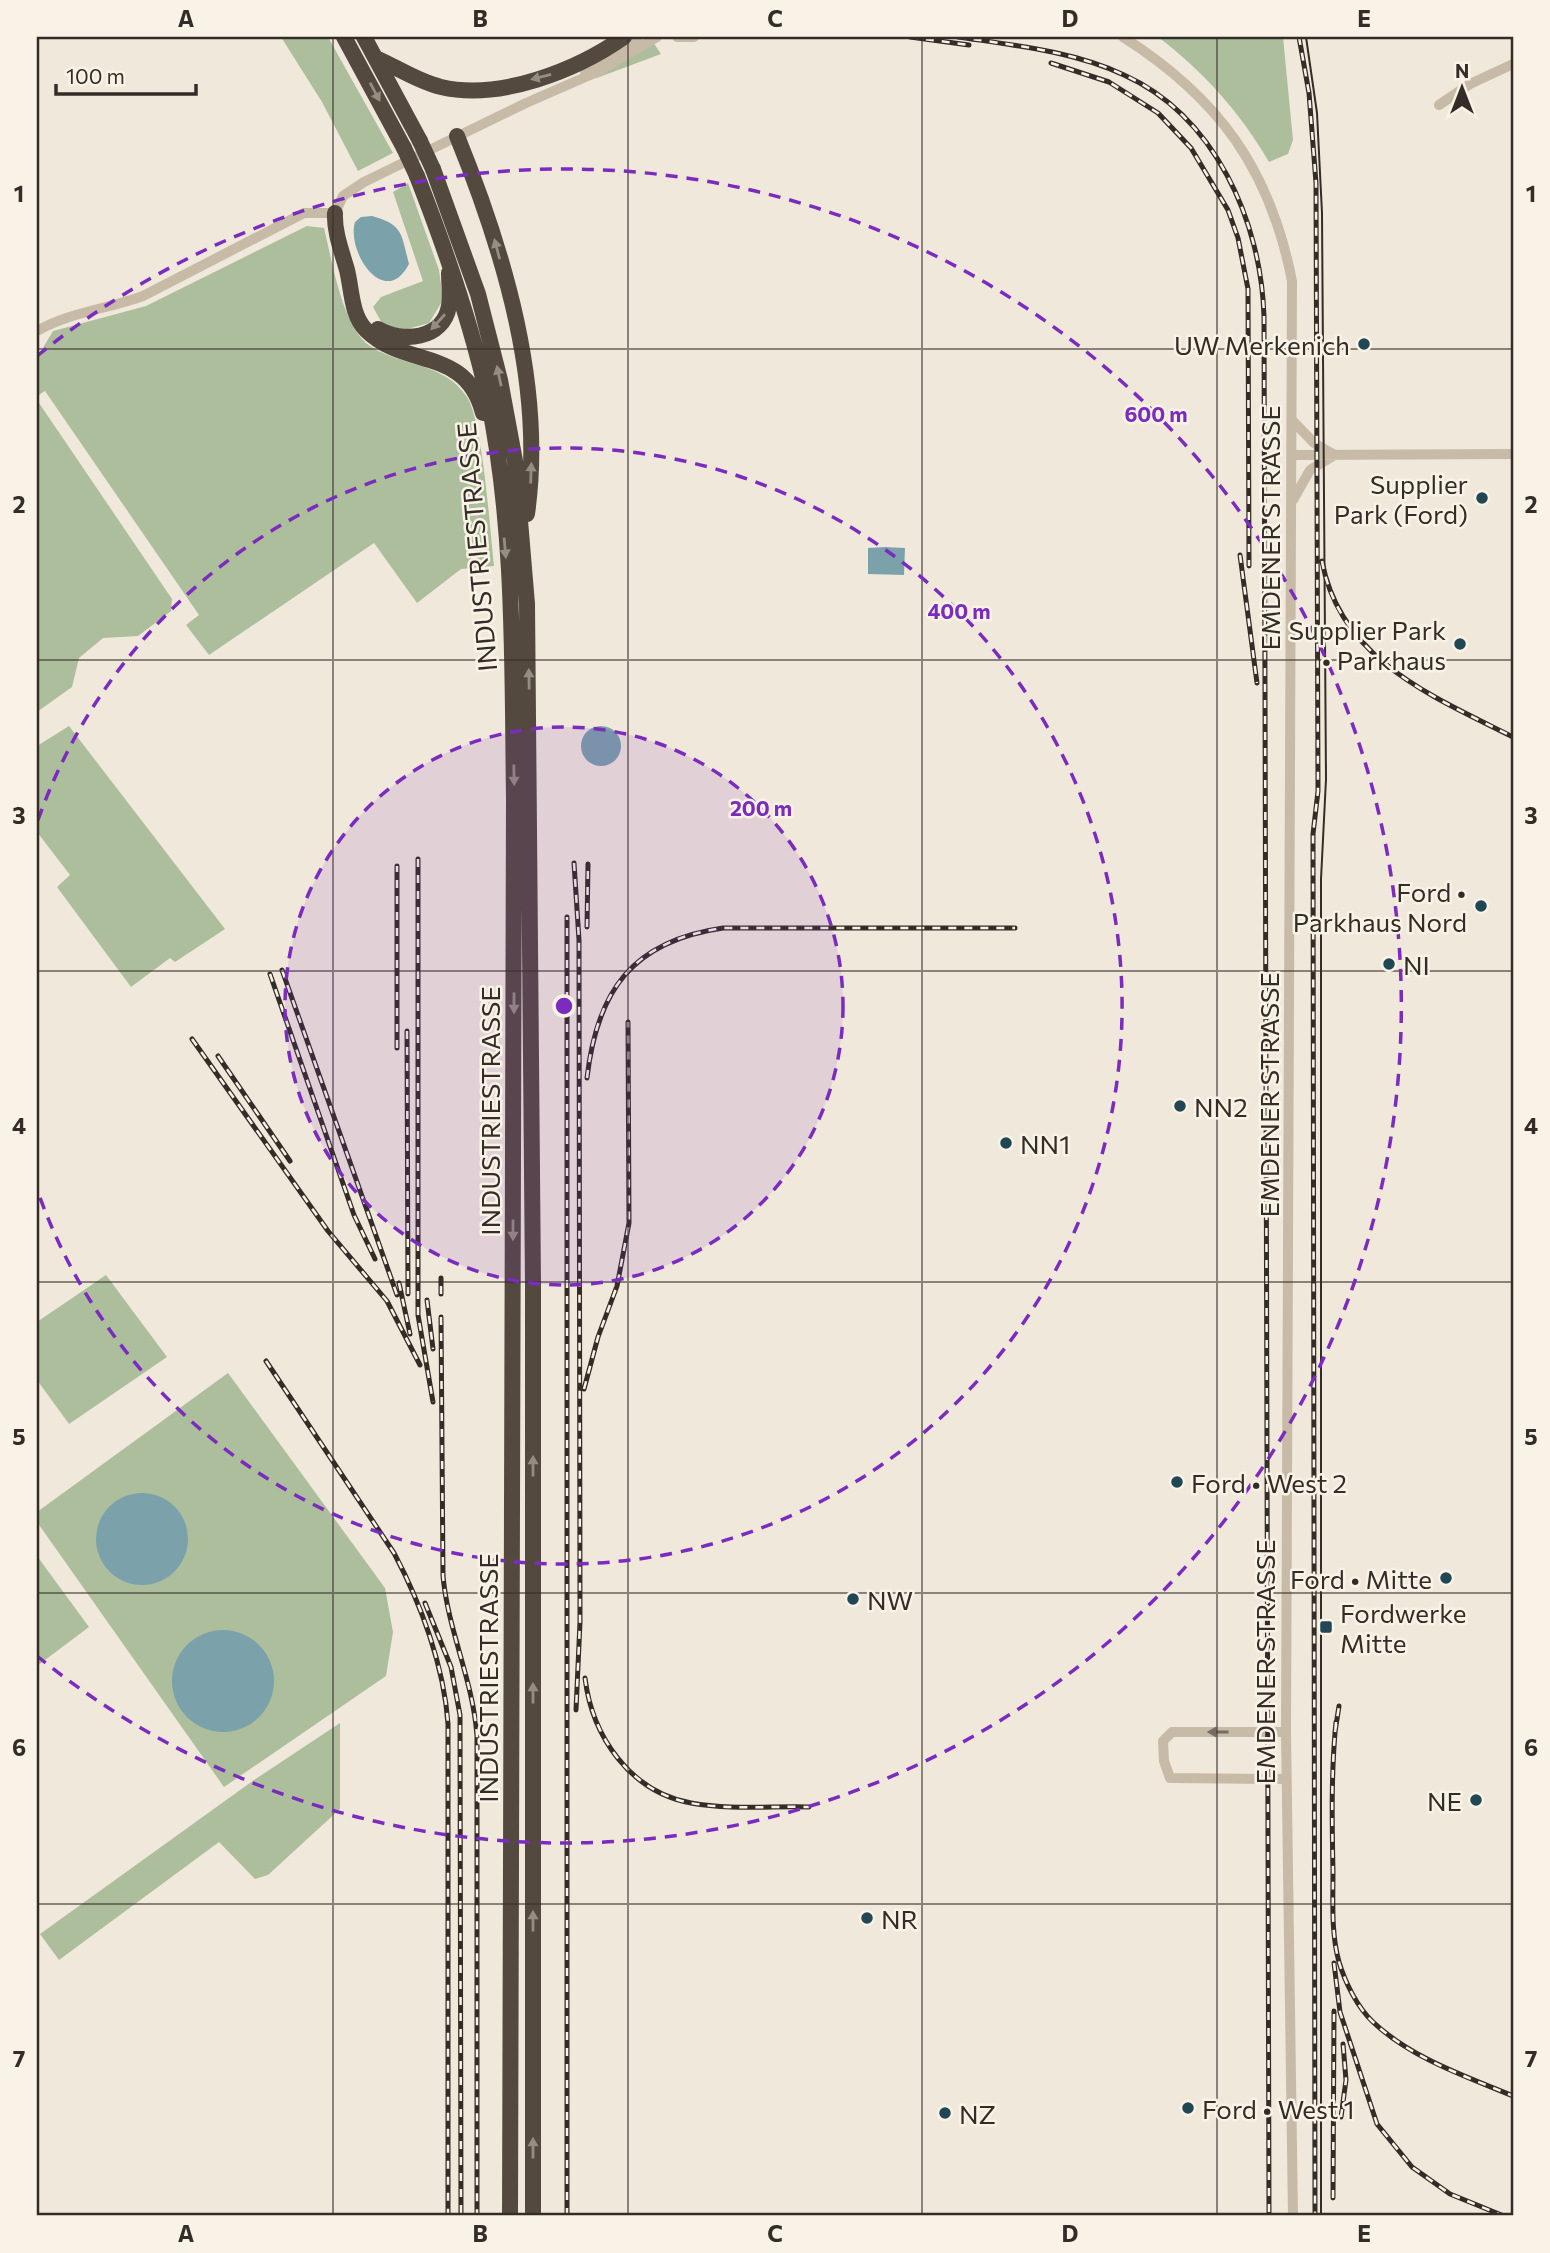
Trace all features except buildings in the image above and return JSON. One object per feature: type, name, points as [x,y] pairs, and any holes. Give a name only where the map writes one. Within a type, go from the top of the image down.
[{"type":"highway","name":"INDUSTRIESTRASSE","points":[[344,37],[417,176],[449,258],[475,343],[488,402],[500,480],[510,606],[514,798],[510,2216]]},
{"type":"highway","name":"INDUSTRIESTRASSE","points":[[364,37],[378,58],[420,141],[458,232],[490,336],[510,434],[523,540],[529,668],[530,824],[533,2216]]},
{"type":"highway","points":[[378,58],[426,82],[452,89],[474,89],[543,78],[569,69],[590,60],[624,37]]},
{"type":"highway","points":[[457,136],[486,206],[523,361],[533,473],[523,540]]},
{"type":"highway","points":[[335,212],[355,313],[366,330],[391,347],[444,363],[465,377],[480,401],[500,480]]},
{"type":"highway","points":[[350,282],[374,327],[399,338],[420,337],[439,325],[449,308],[449,258]]},
{"type":"street","points":[[569,83],[638,37]]},
{"type":"street","points":[[37,331],[72,315],[118,306],[143,296],[304,213],[335,212],[339,201],[348,191],[457,136],[597,72],[657,37]]},
{"type":"street","points":[[677,37],[694,37]]},
{"type":"street","name":"EMDENER STRASSE","points":[[1123,37],[1153,56],[1212,108],[1241,145],[1265,190],[1282,236],[1292,281],[1286,1779],[1293,2216]]},
{"type":"street","points":[[1439,105],[1470,84],[1513,64]]},
{"type":"street","points":[[1293,421],[1314,443],[1335,455]]},
{"type":"street","points":[[1293,455],[1513,453]]},
{"type":"street","points":[[1293,502],[1310,470],[1335,455]]},
{"type":"street","points":[[1286,1732],[1172,1732],[1163,1741],[1164,1761],[1170,1778],[1286,1779]]},
{"type":"green space","points":[[281,37],[328,37],[393,153],[358,171],[322,102]]},
{"type":"green space","points":[[1158,37],[1283,37],[1293,140],[1288,154],[1269,162],[1246,126],[1220,94],[1191,64]]},
{"type":"green space","points":[[653,42],[661,54],[594,79]]},
{"type":"green space","points":[[408,183],[439,270],[443,300],[429,323],[404,330],[383,325],[373,307],[381,297],[423,281],[393,192]]},
{"type":"green space","points":[[307,226],[324,228],[339,292],[360,337],[382,353],[447,377],[467,397],[473,410],[482,452],[494,566],[461,569],[417,603],[374,543],[209,655],[186,625],[199,615],[45,391],[37,396],[37,358],[53,331],[146,306]]},
{"type":"green space","points":[[37,400],[172,599],[171,611],[138,636],[103,638],[79,658],[72,687],[37,712]]},
{"type":"green space","points":[[69,726],[225,929],[175,962],[170,958],[131,987],[57,887],[70,875],[37,832],[37,746]]},
{"type":"green space","points":[[106,1275],[167,1357],[69,1424],[37,1380],[37,1322]]},
{"type":"green space","points":[[228,1373],[385,1588],[393,1632],[386,1676],[224,1787],[37,1522],[37,1512]]},
{"type":"green space","points":[[37,1556],[89,1627],[37,1666]]},
{"type":"green space","points":[[340,1723],[340,1809],[268,1875],[255,1879],[219,1842],[59,1960],[40,1934],[254,1780]]},
{"type":"water","points":[[372,216],[390,223],[400,232],[409,264],[399,277],[389,281],[379,279],[370,272],[356,248],[355,222],[361,217]]},
{"type":"water","points":[[868,548],[905,548],[904,575],[868,574]]},
{"type":"water","points":[[601,726],[615,732],[621,746],[615,760],[601,766],[587,760],[581,746],[587,732]]},
{"type":"water","points":[[142,1493],[159,1497],[174,1507],[184,1522],[188,1539],[184,1556],[174,1571],[159,1581],[142,1585],[125,1581],[110,1571],[100,1556],[96,1539],[100,1522],[110,1507],[125,1497]]},
{"type":"water","points":[[223,1630],[242,1634],[259,1645],[270,1662],[274,1681],[270,1700],[259,1717],[242,1728],[223,1732],[204,1728],[187,1717],[176,1700],[172,1681],[176,1662],[187,1645],[204,1634]]},
{"type":"tram line","points":[[1306,37],[1317,113],[1322,213],[1326,779],[1321,879],[1321,2216]]},
{"type":"railway","points":[[910,37],[969,45]]},
{"type":"railway","points":[[958,37],[1042,50],[1084,60],[1124,75],[1156,93],[1184,117],[1207,144],[1227,175],[1254,244],[1261,280],[1264,316],[1269,2216]]},
{"type":"railway","points":[[1299,37],[1309,93],[1316,183],[1318,791],[1313,834],[1315,2216]]},
{"type":"railway","points":[[1051,63],[1109,82],[1158,113],[1191,148],[1228,210],[1238,238],[1248,289],[1249,566]]},
{"type":"railway","points":[[1240,555],[1257,683]]},
{"type":"railway","points":[[1322,561],[1332,595],[1348,625],[1370,650],[1423,690],[1513,737]]},
{"type":"railway","points":[[418,859],[418,1315],[433,1402]]},
{"type":"railway","points":[[574,863],[579,940],[580,1622],[576,1710]]},
{"type":"railway","points":[[587,927],[588,864]]},
{"type":"railway","points":[[397,866],[397,1048]]},
{"type":"railway","points":[[567,917],[567,2216]]},
{"type":"railway","points":[[587,1078],[600,1020],[610,996],[625,975],[643,958],[665,945],[691,935],[723,928],[1015,928]]},
{"type":"railway","points":[[282,970],[397,1295]]},
{"type":"railway","points":[[270,974],[354,1215],[375,1259]]},
{"type":"railway","points":[[584,1389],[598,1337],[617,1286],[629,1223],[628,1022]]},
{"type":"railway","points":[[407,1031],[408,1294]]},
{"type":"railway","points":[[192,1039],[328,1231],[387,1301],[420,1365]]},
{"type":"railway","points":[[218,1056],[290,1161]]},
{"type":"railway","points":[[441,1278],[441,1294]]},
{"type":"railway","points":[[399,1283],[410,1334]]},
{"type":"railway","points":[[427,1300],[433,1349]]},
{"type":"railway","points":[[441,1317],[443,1576],[450,1616],[471,1695],[477,1736],[477,2216]]},
{"type":"railway","points":[[266,1361],[394,1553],[422,1614],[442,1680],[448,1724],[448,2216]]},
{"type":"railway","points":[[425,1603],[451,1667],[460,1715],[461,2216]]},
{"type":"railway","points":[[585,1678],[589,1700],[606,1740],[632,1774],[650,1787],[669,1797],[705,1805],[809,1807]]},
{"type":"railway","points":[[1335,1732],[1339,1706]]},
{"type":"railway","points":[[1336,1722],[1332,1797],[1333,1917],[1336,1951],[1348,1986],[1367,2016],[1404,2046],[1439,2065],[1513,2096]]},
{"type":"railway","points":[[1334,1963],[1340,2012],[1377,2124],[1412,2167],[1450,2194],[1504,2216]]},
{"type":"railway","points":[[1333,2198],[1334,2011]]},
{"type":"railway","points":[[1341,2117],[1346,2080],[1343,2044]]},
{"type":"place","name":"UW Merkenich","points":[[1364,344]]},
{"type":"place","name":"Supplier Park (Ford)","points":[[1482,498]]},
{"type":"place","name":"Supplier Park • Parkhaus","points":[[1460,644]]},
{"type":"place","name":"Ford • Parkhaus Nord","points":[[1481,906]]},
{"type":"place","name":"NI","points":[[1389,964]]},
{"type":"place","name":"NN2","points":[[1180,1106]]},
{"type":"place","name":"NN1","points":[[1006,1143]]},
{"type":"place","name":"Ford • West 2","points":[[1177,1482]]},
{"type":"place","name":"Ford • Mitte","points":[[1446,1578]]},
{"type":"place","name":"NW","points":[[853,1599]]},
{"type":"place","name":"Fordwerke Mitte","points":[[1326,1627]]},
{"type":"place","name":"NE","points":[[1476,1800]]},
{"type":"place","name":"NR","points":[[867,1918]]},
{"type":"place","name":"Ford • West 1","points":[[1188,2108]]},
{"type":"place","name":"NZ","points":[[945,2113]]}]
